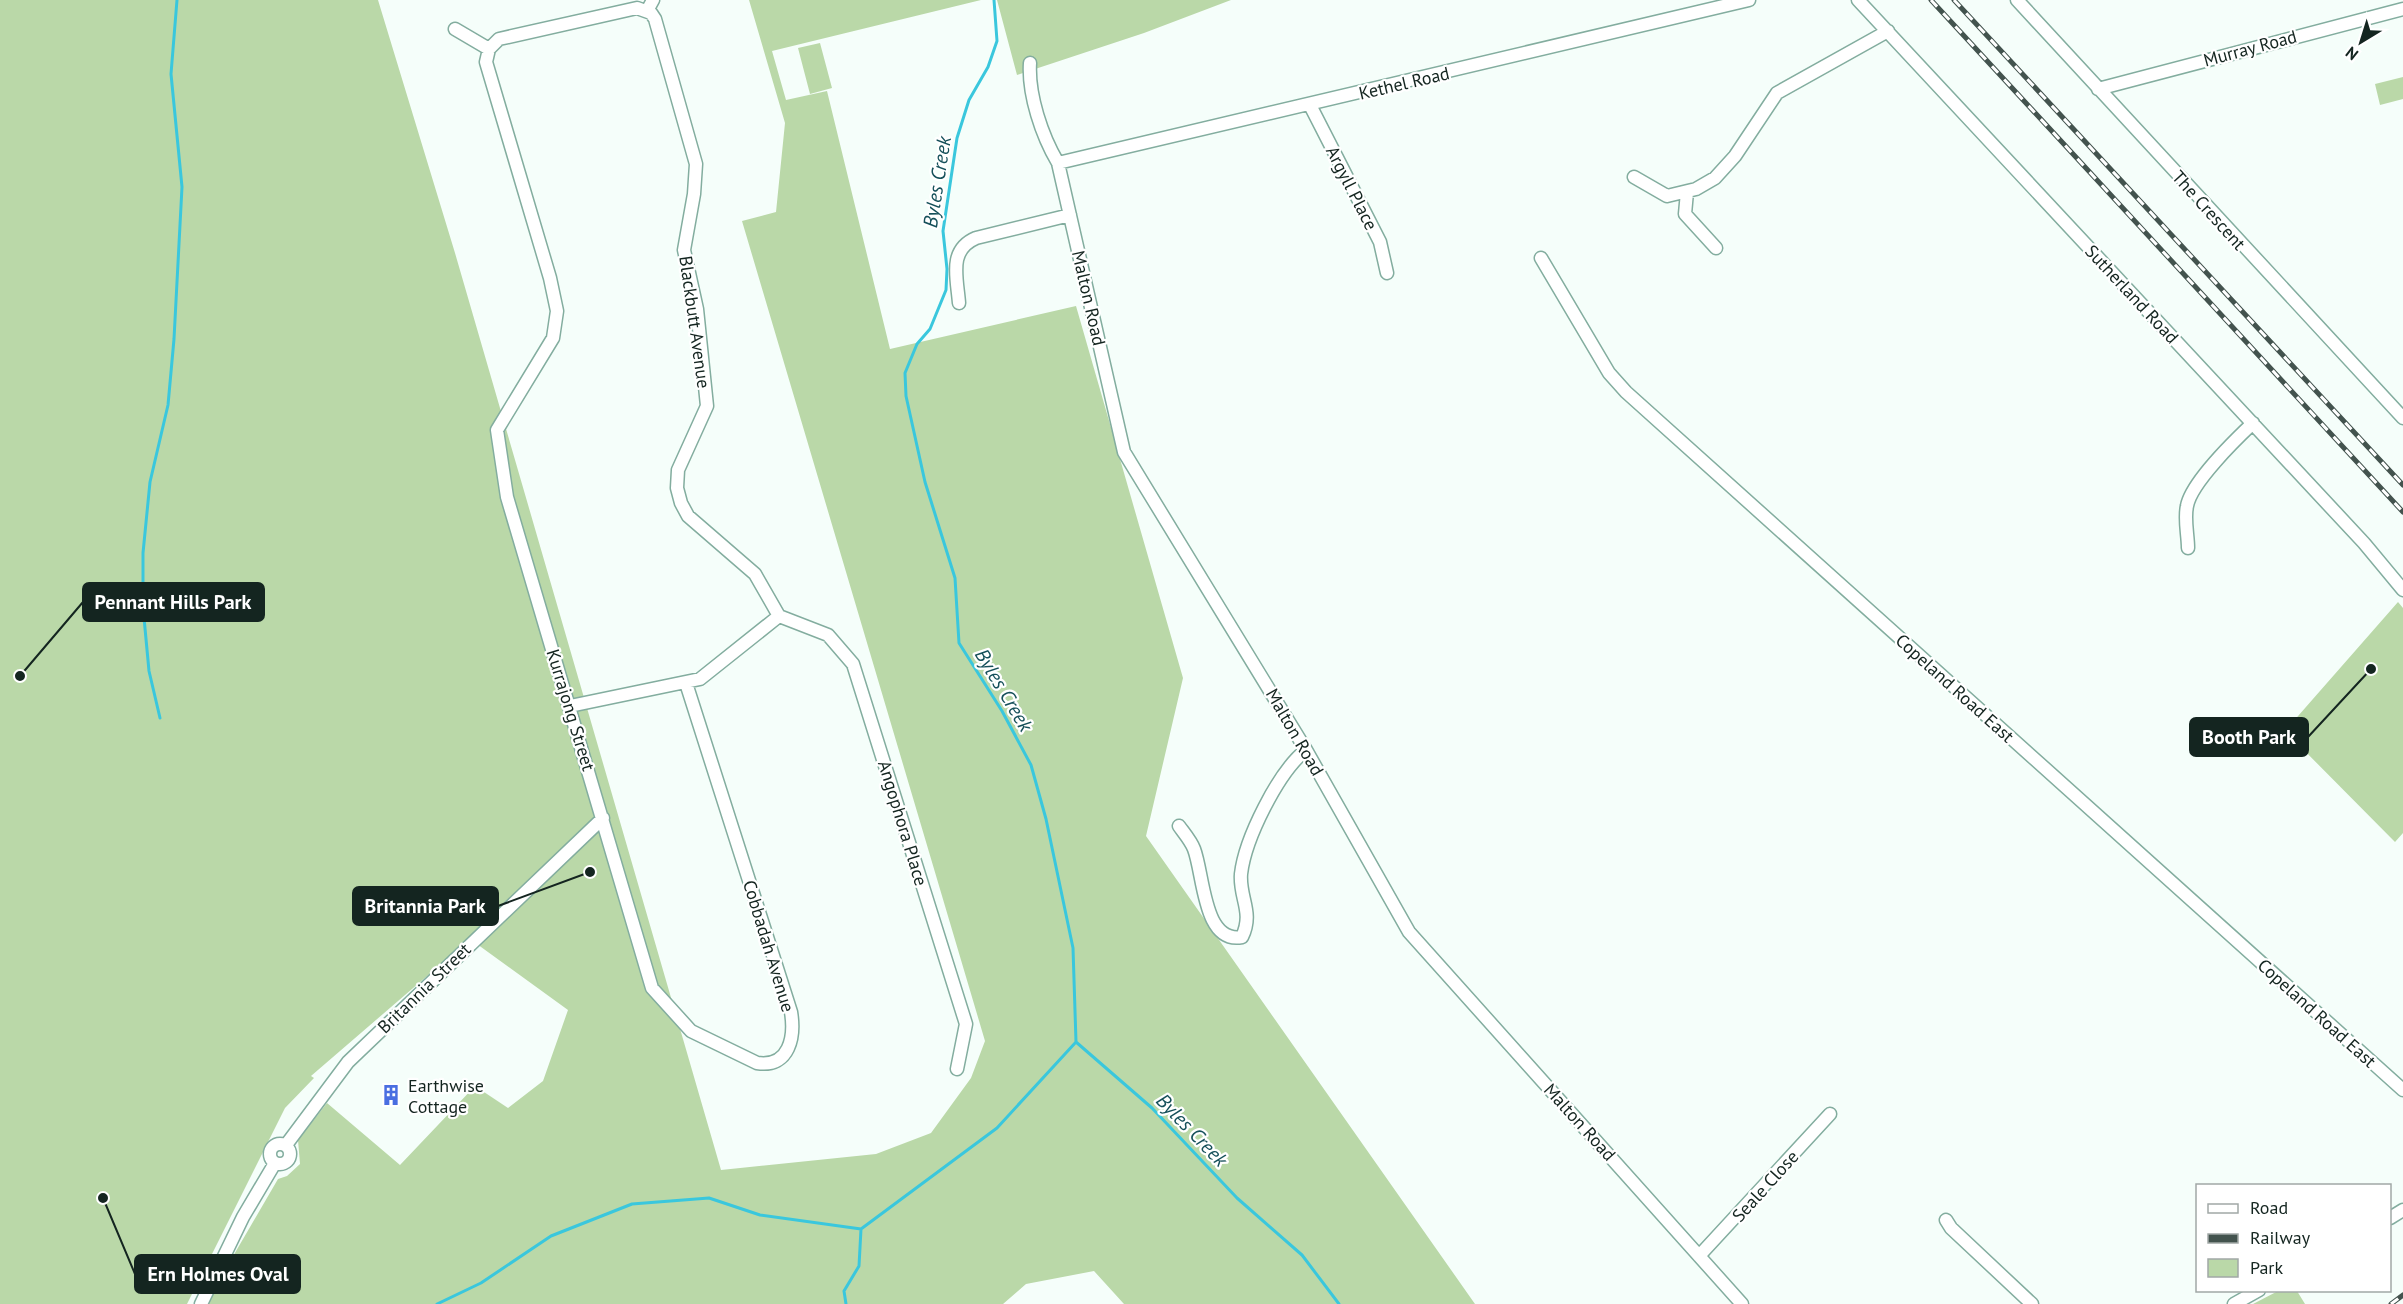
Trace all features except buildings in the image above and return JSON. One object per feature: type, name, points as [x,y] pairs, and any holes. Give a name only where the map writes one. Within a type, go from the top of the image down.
[{"type":"street","name":"Kethel Road","points":[[1058,163],[1749,0]]},
{"type":"street","name":"Sutherland Road","points":[[1858,0],[2364,543],[2403,590]]},
{"type":"street","name":"The Crescent","points":[[2017,0],[2403,418]]},
{"type":"street","name":"Blackbutt Avenue","points":[[489,49],[500,39],[650,5],[662,40],[696,164],[694,194],[684,249],[697,309],[706,406],[698,430],[678,470],[677,488],[688,516],[755,574],[778,616]]},
{"type":"street","name":"Murray Road","points":[[2098,89],[2403,9]]},
{"type":"street","points":[[455,29],[489,49]]},
{"type":"street","points":[[1634,177],[1664,195],[1687,192],[1705,184],[1723,170],[1777,93],[1888,31]]},
{"type":"street","name":"Kurrajong Street","points":[[489,49],[486,62],[550,278],[556,311],[553,338],[545,355],[497,430],[507,497],[652,988]]},
{"type":"street","name":"Malton Road","points":[[1030,63],[1030,80],[1046,139],[1058,163],[1124,452],[1306,750],[1409,932],[1742,1304]]},
{"type":"street","name":"Argyll Place","points":[[1310,105],[1380,242],[1387,273]]},
{"type":"street","points":[[1687,192],[1685,214],[1716,248]]},
{"type":"street","points":[[959,303],[956,260],[963,245],[976,238],[1070,215]]},
{"type":"street","name":"Copeland Road East","points":[[1542,258],[1609,373],[1626,392],[2403,1090]]},
{"type":"street","points":[[2188,548],[2187,506],[2202,478],[2232,442],[2253,423]]},
{"type":"street","points":[[570,706],[700,679],[778,616]]},
{"type":"street","name":"Angophora Place","points":[[778,616],[828,635],[853,664],[966,1024],[957,1069]]},
{"type":"street","name":"Cobbadah Avenue","points":[[652,988],[691,1031],[757,1064],[774,1063],[788,1050],[794,1028],[791,1012],[686,683]]},
{"type":"street","points":[[1179,826],[1193,846],[1208,908],[1217,930],[1232,939],[1242,937],[1248,924],[1241,876],[1250,834],[1293,760],[1306,750]]},
{"type":"street","name":"Britannia Street","points":[[201,1304],[243,1217],[275,1163],[282,1164],[289,1159],[290,1152],[286,1145],[348,1062],[603,818]]},
{"type":"street","name":"Seale Close","points":[[1699,1256],[1830,1114]]},
{"type":"street","points":[[1946,1220],[1951,1228],[2032,1304]]},
{"type":"street","points":[[2234,1304],[2255,1292]]},
{"type":"green space","points":[[0,0],[378,0],[455,253],[721,1170],[876,1154],[931,1133],[971,1078],[985,1041],[742,221],[776,212],[785,123],[749,0],[981,0],[772,51],[786,100],[827,91],[890,349],[1076,306],[1183,678],[1146,836],[1475,1304],[1124,1304],[1094,1271],[1026,1284],[1003,1304],[208,1304],[211,1294],[278,1179],[287,1176],[300,1164],[298,1140],[327,1103],[400,1165],[475,1086],[508,1108],[543,1081],[568,1010],[470,939],[311,1076],[314,1078],[285,1108],[187,1304],[0,1304]]},
{"type":"green space","points":[[997,0],[1231,0],[1144,33],[1017,75]]},
{"type":"green space","points":[[820,43],[832,88],[810,94],[798,48]]},
{"type":"green space","points":[[2403,77],[2403,99],[2380,105],[2375,84]]},
{"type":"green space","points":[[2398,602],[2403,608],[2403,833],[2395,842],[2285,731]]},
{"type":"green space","points":[[2276,1292],[2298,1292],[2305,1304],[2253,1304]]},
{"type":"waterway","points":[[160,718],[149,671],[143,607],[143,553],[150,482],[168,405],[174,339],[182,187],[171,74],[177,0]]},
{"type":"waterway","name":"Byles Creek","points":[[994,0],[997,41],[988,67],[969,100],[957,138],[943,231],[947,269],[946,290],[930,329],[917,344],[905,373],[906,396],[925,482],[955,578],[959,643],[1002,711],[1031,765],[1046,819],[1073,948],[1076,1042],[1152,1108],[1237,1198],[1302,1255],[1339,1304]]},
{"type":"waterway","points":[[437,1304],[481,1283],[551,1236],[632,1204],[709,1198],[760,1215],[861,1229],[997,1128],[1076,1042]]},
{"type":"waterway","points":[[846,1304],[844,1291],[859,1266],[861,1229]]},
{"type":"railway","points":[[1931,0],[2403,512]]},
{"type":"railway","points":[[1954,0],[2403,485]]},
{"type":"railway","points":[[2391,1304],[2403,1295]]},
{"type":"place","name":"Booth Park","points":[[2371,669]]},
{"type":"place","name":"Pennant Hills Park","points":[[20,676]]},
{"type":"place","name":"Britannia Park","points":[[590,872]]},
{"type":"place","name":"Earthwise Cottage","points":[[391,1095]]},
{"type":"place","name":"Ern Holmes Oval","points":[[103,1198]]}]
